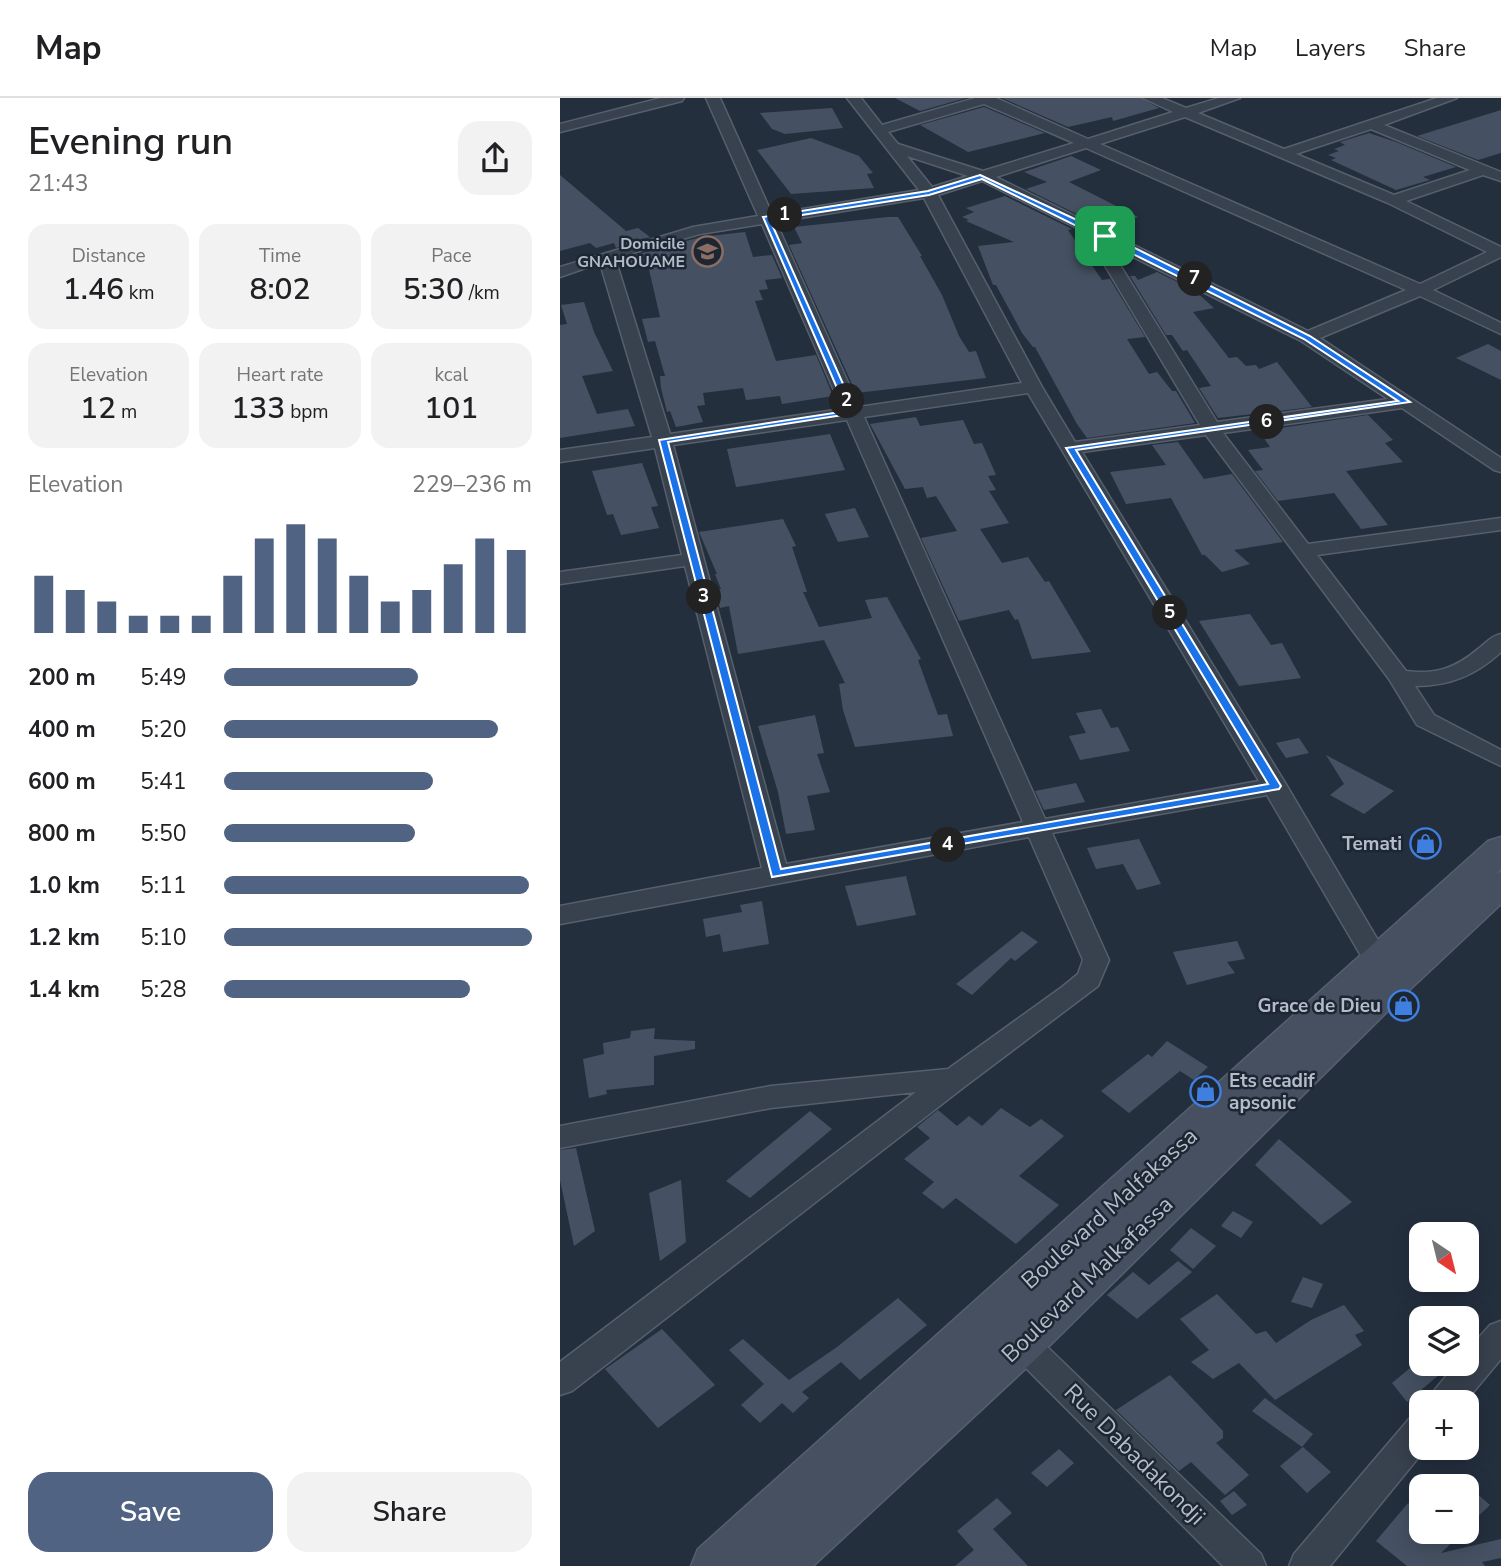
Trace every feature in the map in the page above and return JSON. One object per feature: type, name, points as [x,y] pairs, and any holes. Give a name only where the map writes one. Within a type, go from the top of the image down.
[{"type":"main road","name":"Boulevard Malfakassa","points":[[1385,973],[1501,849]]},
{"type":"main road","name":"Boulevard Malfakassa","points":[[716,1566],[1385,973],[1501,884]]},
{"type":"main road","name":"Boulevard Malkafassa","points":[[777,1566],[1022,1343],[1385,973]]},
{"type":"street","points":[[560,128],[677,98]]},
{"type":"street","points":[[560,1381],[954,1079],[1072,994],[1089,979],[1096,961],[713,98]]},
{"type":"street","points":[[854,98],[929,193],[1033,387],[1385,973]]},
{"type":"street","points":[[887,139],[986,98],[1501,328]]},
{"type":"street","points":[[1150,98],[1393,200],[1499,251],[1420,290],[1307,337]]},
{"type":"street","points":[[560,272],[698,230],[929,193],[1233,98]]},
{"type":"street","points":[[1283,154],[1450,98]]},
{"type":"street","points":[[1371,124],[1494,172]]},
{"type":"street","points":[[887,139],[983,176],[1307,337],[1500,464]]},
{"type":"street","points":[[1393,200],[1494,172]]},
{"type":"street","points":[[1092,232],[1212,429],[1306,550],[1399,677],[1425,720],[1501,759]]},
{"type":"street","points":[[606,256],[663,440],[776,874]]},
{"type":"street","points":[[560,456],[1033,387]]},
{"type":"street","points":[[1070,448],[1406,402]]},
{"type":"street","points":[[1306,550],[1501,524]]},
{"type":"street","points":[[560,578],[694,559]]},
{"type":"street","points":[[1399,677],[1424,681],[1442,680],[1484,657],[1501,640]]},
{"type":"street","points":[[560,915],[1275,786]]},
{"type":"street","points":[[560,1137],[682,1112],[775,1097],[839,1088],[954,1079]]},
{"type":"street","points":[[1455,1390],[1501,1335]]},
{"type":"street","name":"Rue Dabadakondji","points":[[1022,1343],[1248,1566]]},
{"type":"street","points":[[1307,1566],[1409,1444]]},
{"type":"building","points":[[895,98],[966,98],[920,111]]},
{"type":"building","points":[[1002,98],[1141,98],[1159,108],[1113,121],[1112,117],[1068,127]]},
{"type":"building","points":[[984,107],[1045,133],[968,152],[920,125]]},
{"type":"building","points":[[832,108],[843,128],[785,134],[772,129],[760,113]]},
{"type":"building","points":[[1501,110],[1501,153],[1478,160],[1417,136]]},
{"type":"building","points":[[1369,133],[1456,167],[1423,177],[1430,180],[1396,190],[1331,160],[1336,158],[1328,155],[1339,151],[1334,149],[1345,145],[1340,142]]},
{"type":"building","points":[[811,138],[859,156],[873,173],[867,174],[874,188],[791,194],[757,150]]},
{"type":"building","points":[[1071,156],[1101,170],[1069,182],[1138,217],[1109,226],[1098,220],[1093,222],[1026,189],[1047,182],[1024,172]]},
{"type":"building","points":[[560,175],[626,231],[638,228],[650,237],[616,248],[614,243],[596,248],[590,243],[560,251]]},
{"type":"building","points":[[1005,196],[1072,229],[1068,230],[1102,280],[1110,279],[1145,337],[1127,339],[1149,374],[1157,372],[1172,391],[1176,391],[1195,423],[1087,438],[1035,347],[1022,333],[996,285],[993,285],[978,246],[1014,242],[962,217],[974,212],[966,208]]},
{"type":"building","points":[[898,217],[922,256],[959,336],[969,352],[976,351],[986,378],[856,393],[789,245],[802,243],[794,227]]},
{"type":"building","points":[[745,232],[753,257],[772,255],[782,278],[765,280],[768,289],[759,290],[763,300],[755,301],[776,361],[816,355],[833,396],[782,404],[780,396],[746,400],[743,388],[703,393],[705,405],[697,406],[703,422],[676,427],[670,411],[667,412],[661,388],[660,376],[665,376],[655,341],[648,342],[642,319],[660,317],[648,265],[624,268],[620,259],[701,237]]},
{"type":"building","points":[[1157,272],[1194,290],[1214,308],[1193,312],[1229,358],[1237,357],[1246,366],[1256,365],[1259,369],[1277,362],[1312,407],[1218,418],[1199,388],[1211,386],[1187,350],[1183,351],[1172,335],[1166,335],[1130,276],[1135,276],[1138,280]]},
{"type":"building","points":[[584,302],[594,332],[613,371],[582,376],[597,414],[628,409],[635,426],[560,438],[560,325],[567,324],[561,305]]},
{"type":"building","points":[[1488,344],[1501,351],[1501,380],[1456,358]]},
{"type":"building","points":[[1368,415],[1393,440],[1385,443],[1403,462],[1346,471],[1388,525],[1361,529],[1334,493],[1278,501],[1255,471],[1263,470],[1248,450],[1270,447],[1259,431]]},
{"type":"building","points":[[916,417],[920,426],[963,420],[974,444],[982,443],[996,475],[988,476],[996,490],[989,491],[1009,523],[980,529],[1002,563],[1028,557],[1045,582],[1049,581],[1091,652],[1032,659],[1018,619],[1015,620],[1009,610],[959,621],[921,538],[957,531],[936,496],[927,498],[923,487],[905,489],[870,424]]},
{"type":"building","points":[[830,434],[845,470],[736,487],[727,449]]},
{"type":"building","points":[[1178,442],[1204,479],[1232,474],[1283,542],[1234,550],[1250,564],[1222,572],[1202,555],[1171,498],[1126,504],[1110,472],[1166,465],[1152,445]]},
{"type":"building","points":[[642,463],[658,506],[651,507],[659,528],[621,535],[613,514],[607,515],[592,471]]},
{"type":"building","points":[[855,508],[869,537],[838,542],[825,514]]},
{"type":"building","points":[[783,519],[796,546],[792,547],[807,592],[803,592],[819,627],[872,618],[865,600],[887,597],[921,659],[918,660],[938,715],[947,714],[953,736],[855,747],[843,710],[839,684],[845,683],[824,640],[738,654],[729,606],[720,608],[715,590],[721,589],[717,574],[699,532]]},
{"type":"building","points":[[1250,614],[1271,645],[1282,643],[1301,678],[1239,686],[1199,621]]},
{"type":"building","points":[[1101,709],[1111,728],[1118,727],[1130,751],[1080,760],[1069,736],[1086,733],[1076,713]]},
{"type":"building","points":[[815,715],[824,753],[817,754],[830,792],[807,796],[815,830],[786,834],[778,792],[758,726]]},
{"type":"building","points":[[1299,738],[1309,753],[1286,758],[1276,743]]},
{"type":"building","points":[[1326,755],[1394,791],[1364,814],[1330,795],[1344,784]]},
{"type":"building","points":[[1076,783],[1085,802],[1044,810],[1035,791]]},
{"type":"building","points":[[1139,839],[1161,884],[1137,890],[1123,864],[1096,869],[1087,848]]},
{"type":"building","points":[[906,876],[916,915],[857,926],[845,886]]},
{"type":"building","points":[[762,901],[769,944],[723,952],[720,934],[706,937],[703,919],[742,912],[740,905]]},
{"type":"building","points":[[1022,931],[1038,942],[1015,961],[1011,958],[972,995],[956,984]]},
{"type":"building","points":[[1237,941],[1245,959],[1227,962],[1235,973],[1187,985],[1173,952]]},
{"type":"building","points":[[655,1028],[654,1039],[695,1041],[695,1049],[654,1056],[654,1085],[606,1090],[607,1094],[589,1098],[583,1059],[604,1054],[603,1043],[630,1038],[631,1031]]},
{"type":"building","points":[[1167,1041],[1208,1067],[1194,1080],[1180,1071],[1129,1113],[1101,1091],[1148,1054],[1152,1057]]},
{"type":"building","points":[[1001,1108],[1030,1127],[1041,1119],[1064,1136],[1019,1176],[1059,1205],[1016,1244],[956,1198],[943,1209],[922,1193],[934,1182],[904,1159],[930,1138],[917,1127],[938,1110],[957,1126],[969,1116],[982,1126]]},
{"type":"building","points":[[810,1111],[832,1129],[750,1198],[726,1181]]},
{"type":"building","points":[[1279,1139],[1352,1202],[1321,1225],[1255,1165]]},
{"type":"building","points":[[576,1148],[595,1231],[574,1246],[560,1180],[560,1150]]},
{"type":"building","points":[[681,1180],[686,1242],[660,1261],[649,1193]]},
{"type":"building","points":[[1233,1211],[1253,1222],[1241,1238],[1221,1226]]},
{"type":"building","points":[[1191,1228],[1216,1246],[1193,1269],[1170,1250]]},
{"type":"building","points":[[1178,1261],[1192,1272],[1137,1319],[1107,1295],[1133,1272],[1149,1285]]},
{"type":"building","points":[[1303,1277],[1323,1284],[1312,1308],[1291,1302]]},
{"type":"building","points":[[1217,1294],[1256,1334],[1266,1331],[1276,1343],[1311,1320],[1344,1305],[1364,1331],[1355,1335],[1362,1345],[1275,1400],[1239,1363],[1213,1379],[1191,1362],[1209,1350],[1180,1319]]},
{"type":"building","points":[[898,1298],[927,1325],[860,1380],[841,1362],[802,1392],[809,1398],[793,1413],[782,1403],[760,1423],[741,1405],[764,1384],[729,1350],[743,1339],[789,1380],[837,1347]]},
{"type":"building","points":[[662,1329],[715,1385],[658,1428],[605,1369]]},
{"type":"building","points":[[1409,1369],[1409,1376],[1438,1376],[1421,1390],[1409,1390],[1407,1402],[1392,1383]]},
{"type":"building","points":[[1170,1375],[1223,1431],[1223,1438],[1216,1443],[1249,1475],[1225,1495],[1191,1462],[1179,1471],[1116,1410]]},
{"type":"building","points":[[1265,1398],[1313,1434],[1302,1447],[1252,1411]]},
{"type":"building","points":[[1303,1447],[1331,1472],[1307,1493],[1280,1466]]},
{"type":"building","points":[[1059,1449],[1074,1463],[1047,1487],[1031,1473]]},
{"type":"building","points":[[1234,1491],[1247,1505],[1232,1515],[1220,1501]]},
{"type":"building","points":[[1479,1495],[1490,1505],[1479,1516]]},
{"type":"building","points":[[997,1498],[1012,1513],[993,1529],[1028,1566],[955,1566],[974,1550],[957,1531]]},
{"type":"building","points":[[1408,1503],[1409,1544],[1450,1544],[1441,1553],[1501,1539],[1501,1558],[1482,1562],[1485,1566],[1407,1566],[1376,1541]]},
{"type":"place","name":"Domicile GNAHOUAME","points":[[708,252]]},
{"type":"place","name":"Temati","points":[[1425,843]]},
{"type":"place","name":"Grace de Dieu","points":[[1404,1005]]},
{"type":"place","name":"Ets ecadif apsonic","points":[[1206,1091]]},
{"type":"route","points":[[983,176],[1092,232],[1105,236],[1307,337],[1406,402],[1070,448],[1275,786],[776,874],[663,440],[852,413],[765,218],[929,193],[983,176]]}]
